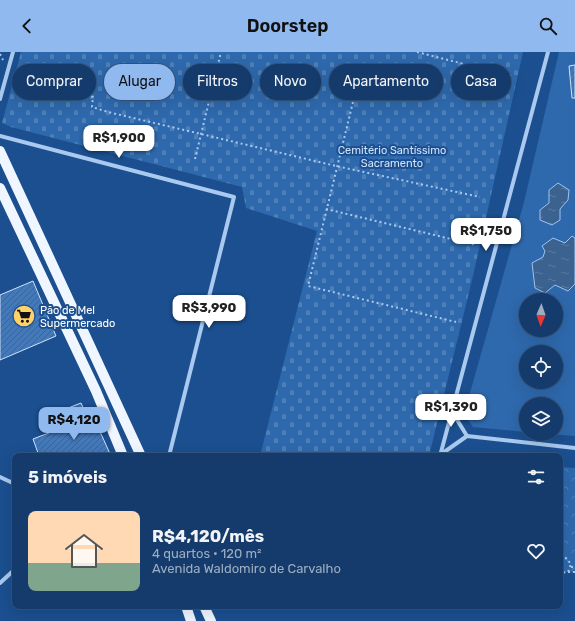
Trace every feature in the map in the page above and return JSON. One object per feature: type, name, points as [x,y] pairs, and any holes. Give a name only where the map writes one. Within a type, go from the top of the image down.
[{"type":"main road","points":[[0,151],[140,453]]},
{"type":"main road","points":[[0,188],[93,384],[123,453]]},
{"type":"main road","points":[[187,609],[192,621]]},
{"type":"main road","points":[[205,609],[208,620]]},
{"type":"street","points":[[0,99],[13,52]]},
{"type":"street","points":[[441,453],[548,52]]},
{"type":"street","points":[[0,136],[234,197],[170,453]]},
{"type":"street","points":[[451,410],[467,436]]},
{"type":"street","points":[[444,453],[467,436],[575,448]]},
{"type":"street","points":[[0,478],[12,483]]},
{"type":"street","points":[[0,583],[12,572]]},
{"type":"path","points":[[195,159],[221,52]]},
{"type":"path","points":[[417,52],[464,64]]},
{"type":"path","points":[[9,70],[93,98],[92,107],[201,135],[480,197]]},
{"type":"path","points":[[353,102],[336,166],[308,286],[456,322]]},
{"type":"path","points":[[326,209],[476,246]]},
{"type":"path","points":[[563,559],[569,560],[570,567],[568,572]]},
{"type":"path","points":[[570,567],[575,567]]},
{"type":"path","points":[[563,573],[575,572]]},
{"type":"green space","name":"Cemitério Santíssimo Sacramento","points":[[21,52],[523,52],[473,276],[430,453],[261,453],[317,231],[246,208],[242,187],[11,127],[2,123],[12,86],[12,100],[96,100],[96,64],[18,64]]},
{"type":"green space","points":[[559,52],[575,52],[575,436],[563,435],[563,397],[519,397],[519,431],[473,427],[464,414],[524,202]]},
{"type":"green space","points":[[563,467],[575,468],[575,573],[563,571]]},
{"type":"water","points":[[558,183],[569,190],[568,200],[560,209],[560,220],[552,225],[540,220],[540,210],[549,203],[549,190]]},
{"type":"water","points":[[572,236],[575,238],[575,284],[568,291],[555,285],[545,293],[535,288],[532,263],[543,257],[545,251],[542,246],[553,238],[565,243]]},
{"type":"building","points":[[575,65],[575,98],[572,98],[569,66]]},
{"type":"building","name":"Pão de Mel Supermercado","points":[[33,281],[56,336],[0,360],[0,295]]},
{"type":"building","points":[[81,403],[86,414],[55,427],[50,415]]},
{"type":"building","points":[[93,416],[110,453],[38,453],[33,439]]},
{"type":"place","name":"Pão de Mel Supermercado","points":[[24,316]]}]
